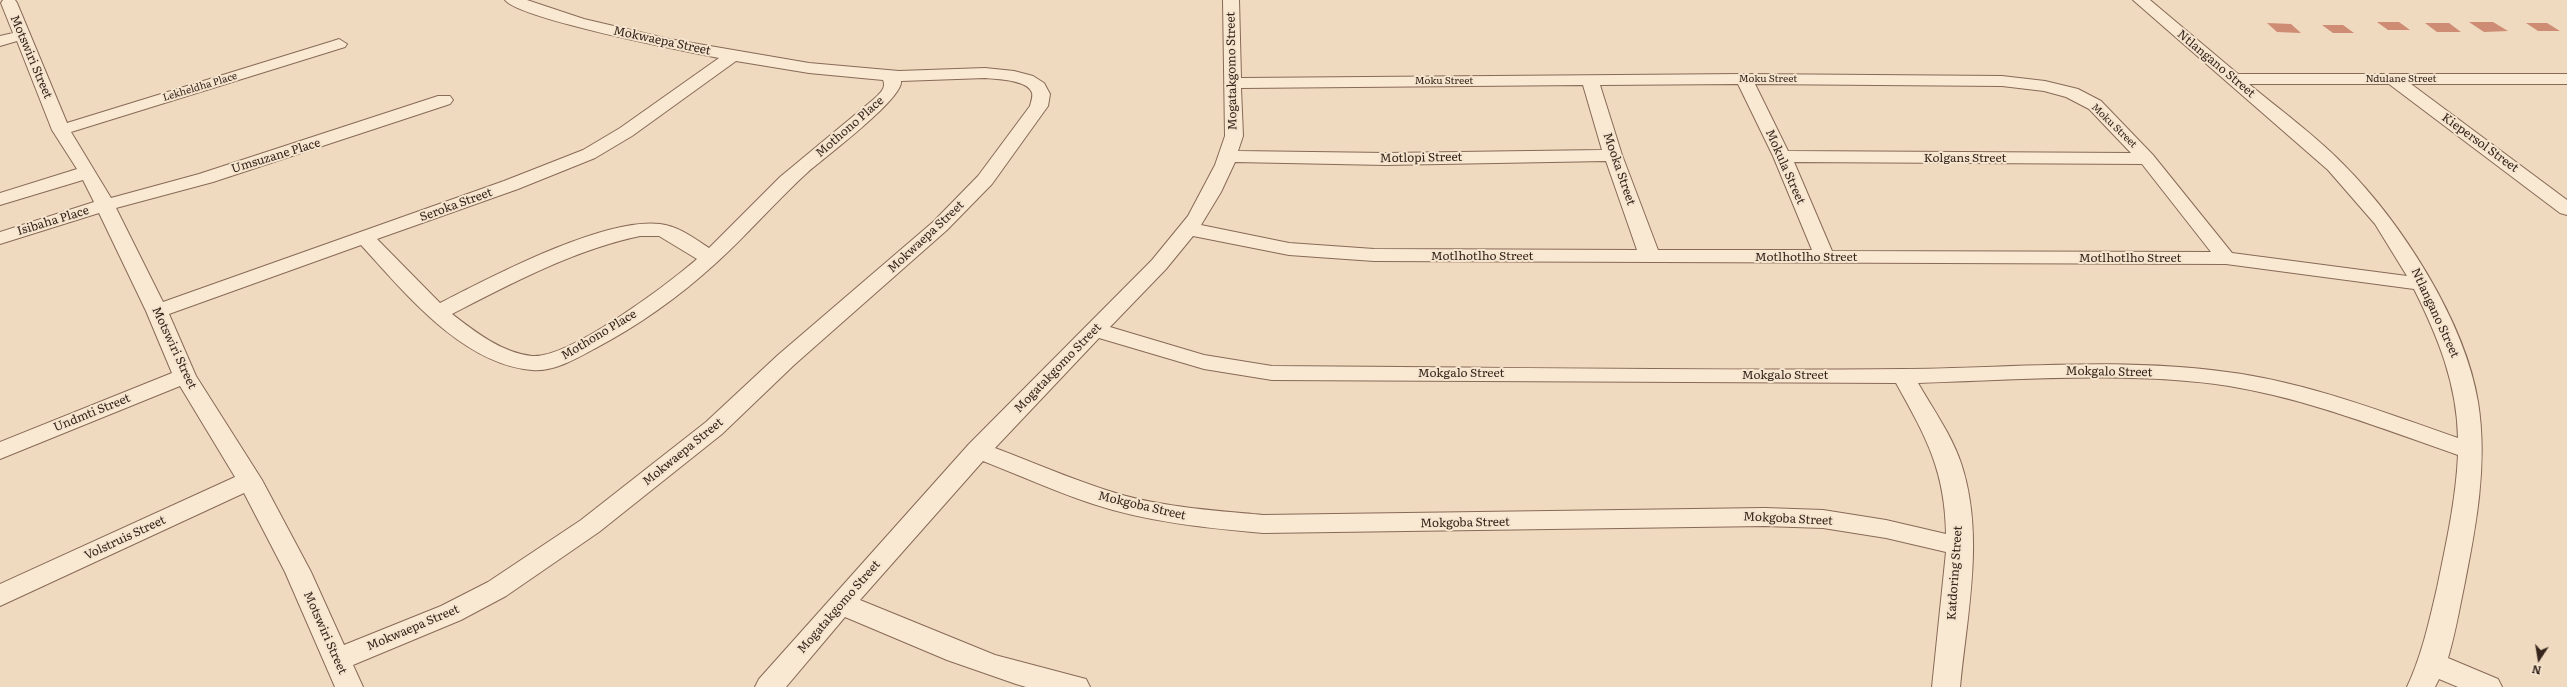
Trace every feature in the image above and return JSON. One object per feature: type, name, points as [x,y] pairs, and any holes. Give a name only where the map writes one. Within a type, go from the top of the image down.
[{"type":"street","name":"Mokwaepa Street","points":[[337,660],[451,613],[497,589],[590,526],[708,433],[786,360],[940,226],[985,180],[1015,142],[1039,106],[1041,94],[1038,87],[1031,81],[1018,76],[889,76],[811,69],[733,56],[608,29],[513,0]]},
{"type":"street","name":"Mogatakgomo Street","points":[[768,687],[978,450],[1095,329],[1144,283],[1189,229],[1212,192],[1229,156],[1234,136],[1231,0]]},
{"type":"street","name":"Ntlangano Street","points":[[2141,0],[2335,166],[2363,194],[2392,230],[2424,284],[2459,365],[2467,404],[2470,451],[2464,524],[2427,675]]},
{"type":"street","name":"Motswiri Street","points":[[10,3],[61,130],[88,172],[105,205],[157,311],[185,376],[250,480],[298,572],[349,687]]},
{"type":"street","points":[[0,42],[23,35]]},
{"type":"street","name":"Lekheldha Place","points":[[61,130],[339,44]]},
{"type":"street","name":"Seroka Street","points":[[157,311],[511,185],[589,154],[626,132],[733,56]]},
{"type":"street","name":"Mothono Place","points":[[365,238],[437,313],[457,330],[485,346],[523,361],[546,363],[566,356],[644,308],[710,258],[774,194],[880,103],[892,89],[893,83],[889,76]]},
{"type":"street","name":"Moku Street","points":[[1234,83],[1744,79],[2002,81],[2045,86],[2072,93],[2095,105],[2148,159],[2226,258]]},
{"type":"street","name":"Mokula Street","points":[[1744,79],[1782,156],[1824,256]]},
{"type":"street","name":"Ndulane Street","points":[[2235,79],[2567,79]]},
{"type":"street","name":"Kiepersol Street","points":[[2393,79],[2567,209]]},
{"type":"street","name":"Mooka Street","points":[[1590,80],[1613,154],[1650,257]]},
{"type":"street","name":"Umsuzane Place","points":[[105,205],[206,178],[444,100]]},
{"type":"street","name":"Motlopi Street","points":[[1229,156],[1386,159],[1613,154]]},
{"type":"street","name":"Kolgans Street","points":[[1782,156],[2148,159]]},
{"type":"street","points":[[0,199],[88,172]]},
{"type":"street","name":"Isibaha Place","points":[[0,238],[105,205]]},
{"type":"street","name":"Motlhotlho Street","points":[[1189,229],[1289,249],[1367,255],[2226,258],[2424,284]]},
{"type":"street","points":[[437,313],[533,266],[636,230],[661,230],[710,258]]},
{"type":"street","name":"Mokgalo Street","points":[[1095,329],[1196,362],[1236,370],[1272,373],[1903,376],[2087,371],[2176,374],[2229,379],[2286,391],[2349,409],[2470,451]]},
{"type":"street","name":"Undmti Street","points":[[0,450],[185,376]]},
{"type":"street","name":"Katdoring Street","points":[[1903,376],[1940,441],[1949,464],[1959,510],[1959,546],[1946,687]]},
{"type":"street","name":"Mokgoba Street","points":[[978,450],[1101,498],[1150,510],[1207,520],[1263,524],[1765,517],[1831,521],[1886,529],[1959,546]]},
{"type":"street","name":"Volstruis Street","points":[[0,596],[250,480]]},
{"type":"street","points":[[841,604],[969,656],[1045,682],[1076,687]]},
{"type":"street","points":[[2427,675],[2488,687]]},
{"type":"building","points":[[2377,22],[2399,22],[2410,30],[2388,30]]},
{"type":"building","points":[[2469,22],[2493,22],[2508,31],[2484,32]]},
{"type":"building","points":[[2267,23],[2291,24],[2301,33],[2277,32]]},
{"type":"building","points":[[2425,23],[2449,23],[2461,32],[2437,32]]},
{"type":"building","points":[[2526,23],[2547,23],[2560,31],[2538,31]]},
{"type":"building","points":[[2322,25],[2343,25],[2354,33],[2333,33]]}]
